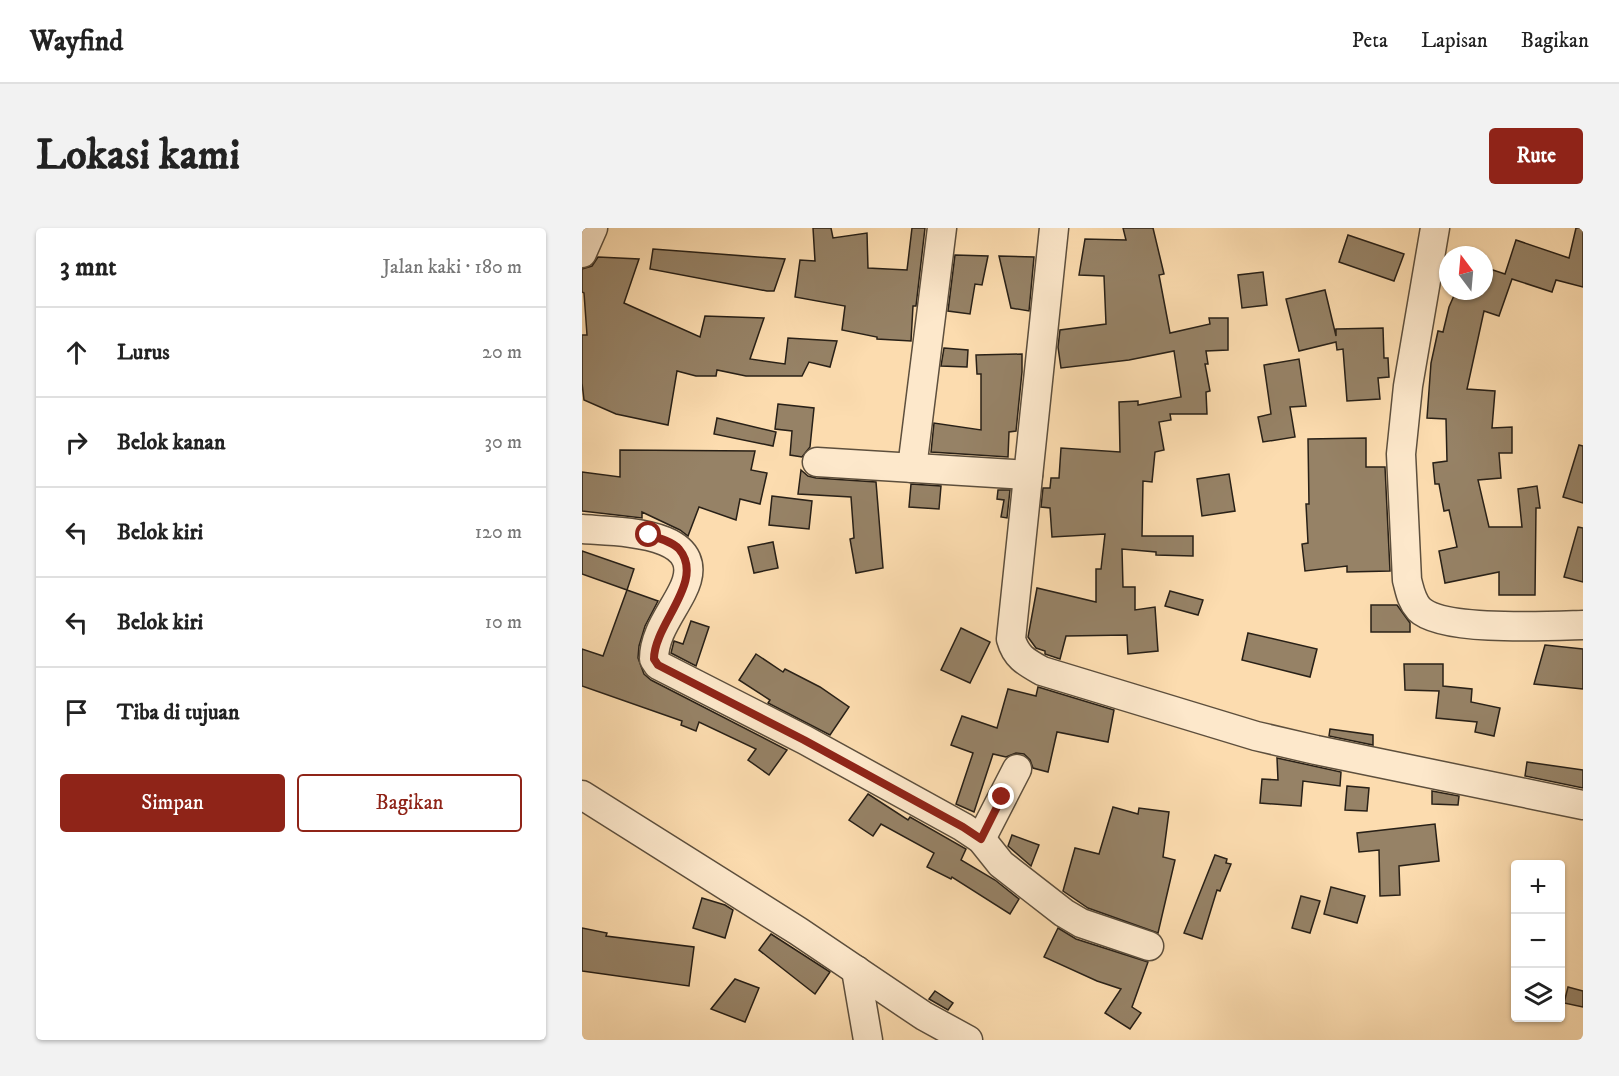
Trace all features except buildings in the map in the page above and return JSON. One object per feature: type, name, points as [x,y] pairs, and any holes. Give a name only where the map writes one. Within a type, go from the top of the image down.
[{"type":"street","points":[[582,253],[593,228]]},
{"type":"street","points":[[912,468],[942,228]]},
{"type":"street","points":[[1054,228],[1011,639],[1014,652],[1022,660],[1042,671],[1256,736],[1583,805]]},
{"type":"street","points":[[1435,228],[1408,386],[1401,454],[1407,580],[1411,598],[1421,611],[1435,618],[1458,623],[1520,626],[1583,624]]},
{"type":"street","points":[[817,462],[1028,475]]},
{"type":"street","points":[[582,529],[649,535],[679,549],[688,573],[683,590],[655,644],[654,659],[658,665],[814,745],[981,839],[1001,864],[1064,913],[1081,923],[1149,946]]},
{"type":"street","points":[[981,839],[1017,769]]},
{"type":"street","points":[[582,795],[798,931],[924,1016],[968,1040]]},
{"type":"street","points":[[856,970],[868,1040]]},
{"type":"route","points":[[649,535],[679,549],[688,573],[683,590],[655,644],[654,659],[658,665],[804,740],[981,839],[1002,797]]}]
